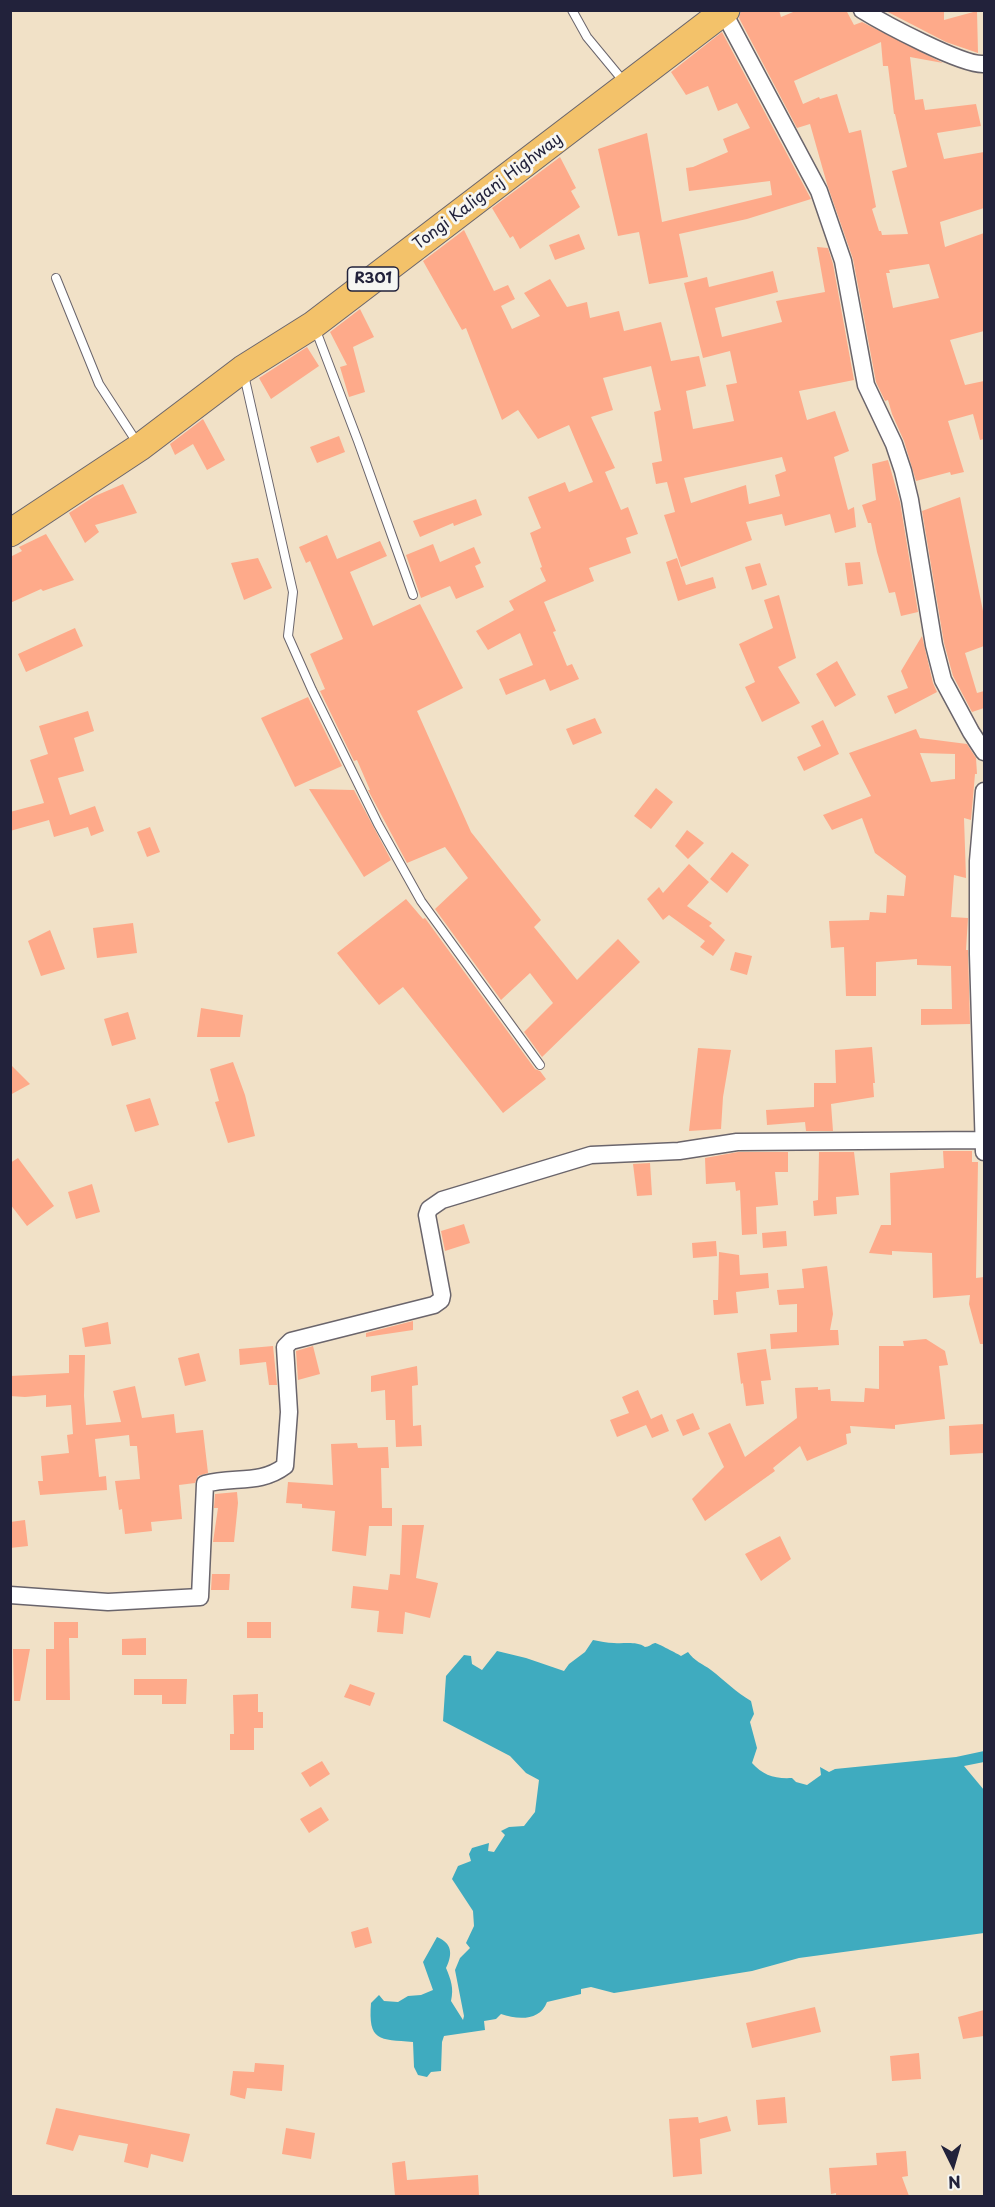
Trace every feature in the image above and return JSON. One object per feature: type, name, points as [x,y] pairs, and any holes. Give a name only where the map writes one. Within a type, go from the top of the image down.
[{"type":"main road","name":"Tongi Kaliganj Highway","points":[[10,533],[140,447],[243,369],[313,325],[725,12]]},
{"type":"street","points":[[862,10],[889,27],[953,55],[979,65],[984,64]]},
{"type":"street","points":[[725,12],[819,191],[828,214],[843,261],[866,385],[894,444],[908,490],[934,645],[943,680],[984,752]]},
{"type":"street","points":[[10,1595],[108,1602],[200,1597],[205,1484],[260,1479],[274,1474],[285,1466],[289,1412],[285,1347],[291,1341],[434,1305],[441,1300],[427,1215],[429,1209],[442,1200],[591,1155],[678,1151],[737,1142],[984,1146],[978,954],[978,861],[984,791]]},
{"type":"lane","points":[[572,10],[587,37],[627,86]]},
{"type":"lane","points":[[56,278],[99,384],[140,447]]},
{"type":"lane","points":[[313,325],[358,441],[413,595]]},
{"type":"lane","points":[[243,369],[293,592],[288,636],[378,824],[421,902],[540,1065]]},
{"type":"water","points":[[593,1640],[634,1643],[645,1647],[655,1643],[681,1656],[688,1652],[751,1701],[754,1714],[750,1722],[757,1748],[752,1763],[760,1771],[774,1777],[792,1778],[796,1782],[807,1785],[821,1775],[820,1767],[829,1772],[835,1769],[956,1757],[984,1751],[984,1762],[964,1766],[984,1790],[984,1933],[799,1958],[752,1971],[614,1993],[591,1987],[581,1989],[581,1994],[547,2002],[544,2008],[534,2016],[521,2018],[501,2014],[496,2019],[484,2021],[485,2030],[444,2036],[441,2071],[431,2072],[427,2077],[418,2075],[414,2067],[413,2042],[384,2039],[378,2036],[372,2025],[371,2003],[379,1995],[384,2001],[398,2002],[408,1996],[421,1995],[433,1990],[423,1962],[437,1937],[446,1942],[450,1949],[450,1958],[446,1968],[451,1984],[451,2001],[463,2020],[455,1970],[460,1958],[470,1948],[466,1943],[474,1926],[473,1911],[452,1879],[458,1866],[471,1861],[469,1854],[472,1848],[489,1843],[488,1851],[494,1852],[505,1835],[501,1831],[509,1827],[524,1826],[535,1812],[539,1780],[526,1773],[510,1756],[443,1721],[446,1676],[464,1655],[471,1656],[472,1664],[482,1670],[497,1651],[564,1671],[569,1664],[585,1652]]},
{"type":"building","points":[[741,10],[779,10],[781,17],[798,10],[846,10],[854,25],[862,22],[943,63],[910,57],[915,100],[923,99],[925,110],[976,104],[981,126],[937,133],[944,159],[984,152],[984,208],[940,222],[945,247],[984,233],[984,331],[950,340],[965,385],[984,381],[984,439],[980,440],[973,414],[948,421],[964,472],[951,475],[950,472],[916,481],[888,400],[885,401],[876,382],[853,259],[827,184],[810,124],[797,128],[739,18]],"holes":[[[881,42],[883,66],[888,66],[894,114],[907,167],[892,171],[908,234],[882,235],[879,231],[872,209],[876,207],[861,130],[849,133],[837,94],[820,99],[819,97],[803,104],[794,81]],[[929,264],[939,298],[893,308],[886,273],[890,273],[889,270]]]},
{"type":"building","points":[[884,10],[944,10],[944,20],[977,11],[978,53],[946,42]]},
{"type":"building","points":[[722,32],[811,199],[747,219],[679,234],[688,277],[649,284],[639,232],[618,236],[598,149],[647,133],[662,222],[772,195],[770,181],[689,191],[686,168],[728,152],[723,139],[750,128],[737,103],[718,111],[708,86],[686,95],[671,72]]},
{"type":"building","points":[[560,157],[576,188],[571,191],[580,207],[520,249],[513,236],[510,238],[492,208]]},
{"type":"building","points":[[464,230],[494,291],[508,285],[515,299],[501,306],[512,329],[540,316],[524,293],[550,279],[567,307],[587,302],[590,318],[619,311],[624,331],[661,322],[671,361],[699,356],[706,386],[686,391],[693,429],[734,421],[726,385],[737,383],[730,351],[703,358],[684,283],[707,277],[709,287],[773,271],[778,292],[715,308],[722,337],[782,322],[776,301],[825,292],[817,247],[828,248],[833,264],[854,380],[799,391],[807,420],[835,411],[849,451],[834,457],[848,510],[854,507],[856,527],[835,533],[830,514],[785,526],[782,514],[746,522],[752,540],[681,567],[664,515],[675,512],[667,482],[656,484],[652,463],[662,461],[654,412],[661,410],[651,366],[603,378],[613,410],[591,417],[615,468],[605,472],[621,510],[628,507],[638,534],[626,538],[631,553],[589,568],[594,581],[544,602],[567,666],[572,664],[579,679],[550,691],[545,679],[506,695],[499,679],[533,665],[520,633],[488,650],[476,631],[514,610],[509,601],[546,581],[530,533],[541,528],[528,497],[565,482],[569,492],[593,482],[569,425],[538,439],[518,410],[502,420],[466,328],[462,330],[423,261]],"holes":[[[782,457],[786,471],[775,475],[780,496],[749,504],[746,485],[691,503],[684,478]]]},
{"type":"building","points":[[579,234],[585,249],[555,260],[549,245]]},
{"type":"building","points":[[360,309],[374,337],[353,347],[365,392],[349,397],[340,367],[347,365],[330,332]]},
{"type":"building","points":[[307,347],[319,366],[271,399],[259,378]]},
{"type":"building","points":[[203,419],[225,460],[207,470],[193,444],[175,455],[170,444]]},
{"type":"building","points":[[339,436],[345,452],[317,463],[310,447]]},
{"type":"building","points":[[888,460],[900,502],[918,612],[901,616],[895,592],[889,593],[871,523],[868,523],[862,505],[876,500],[872,464]]},
{"type":"building","points":[[123,484],[137,513],[95,525],[99,532],[85,543],[69,513],[95,496]]},
{"type":"building","points":[[960,497],[984,610],[984,646],[965,653],[977,693],[984,691],[984,708],[972,712],[953,676],[944,643],[922,511]]},
{"type":"building","points":[[476,499],[482,515],[454,526],[453,523],[420,537],[413,521]]},
{"type":"building","points":[[46,534],[74,580],[43,591],[41,589],[10,603],[10,557],[22,551],[19,547]]},
{"type":"building","points":[[327,535],[337,559],[380,541],[387,556],[350,572],[373,626],[420,604],[463,688],[417,711],[471,832],[541,920],[534,927],[577,980],[618,939],[640,962],[542,1057],[524,1032],[553,1003],[530,973],[501,1000],[435,909],[468,878],[445,847],[407,863],[368,790],[370,790],[357,760],[354,761],[320,691],[325,689],[310,654],[343,639],[310,561],[306,563],[299,547]]},
{"type":"building","points":[[433,544],[440,562],[474,547],[481,563],[475,566],[484,587],[456,599],[450,586],[421,598],[406,555]]},
{"type":"building","points":[[258,558],[272,588],[244,600],[231,563]]},
{"type":"building","points":[[677,558],[686,585],[713,577],[716,588],[678,601],[666,562]]},
{"type":"building","points":[[860,562],[863,584],[848,586],[845,563]]},
{"type":"building","points":[[760,563],[767,585],[752,590],[745,567]]},
{"type":"building","points":[[779,595],[796,658],[778,667],[800,703],[762,722],[745,687],[755,682],[739,644],[773,628],[764,600]]},
{"type":"building","points":[[75,628],[83,646],[26,672],[18,654]]},
{"type":"building","points":[[922,636],[937,692],[895,714],[887,696],[908,688],[901,671]]},
{"type":"building","points":[[837,661],[856,695],[835,707],[816,674]]},
{"type":"building","points":[[308,697],[342,766],[295,787],[261,718]]},
{"type":"building","points":[[88,711],[94,731],[74,738],[84,771],[58,778],[70,815],[95,806],[104,831],[91,836],[88,827],[54,837],[49,820],[10,831],[10,812],[44,803],[30,760],[48,754],[39,726]]},
{"type":"building","points":[[595,718],[602,733],[573,745],[566,729]]},
{"type":"building","points":[[823,720],[839,754],[804,771],[797,757],[821,746],[811,726]]},
{"type":"building","points":[[916,729],[920,738],[967,744],[976,758],[977,774],[975,774],[971,820],[964,818],[966,878],[954,875],[951,917],[968,918],[966,950],[968,950],[970,1024],[921,1025],[921,1009],[952,1009],[951,966],[917,965],[917,959],[876,962],[876,996],[846,996],[844,947],[831,948],[829,921],[869,920],[870,912],[886,913],[887,895],[904,896],[906,876],[875,853],[862,818],[832,830],[823,815],[871,796],[849,753]],"holes":[[[920,753],[955,754],[955,779],[931,782]]]},
{"type":"building","points":[[656,788],[673,802],[651,829],[634,816]]},
{"type":"building","points":[[309,789],[354,790],[391,860],[364,877]]},
{"type":"building","points":[[150,827],[160,852],[147,857],[137,832]]},
{"type":"building","points":[[687,830],[704,843],[688,859],[675,846]]},
{"type":"building","points":[[732,852],[749,865],[727,893],[710,879]]},
{"type":"building","points":[[689,864],[709,882],[687,906],[712,923],[709,926],[725,940],[713,956],[700,947],[705,941],[669,915],[663,920],[647,899],[659,887],[663,893]]},
{"type":"building","points":[[406,899],[423,919],[425,918],[535,1069],[540,1071],[546,1079],[503,1113],[403,987],[379,1005],[337,953]]},
{"type":"building","points":[[133,923],[137,953],[97,958],[93,928]]},
{"type":"building","points":[[50,930],[65,969],[41,976],[28,941]]},
{"type":"building","points":[[735,952],[752,956],[747,975],[730,970]]},
{"type":"building","points":[[201,1008],[243,1015],[240,1037],[197,1037]]},
{"type":"building","points":[[128,1012],[136,1039],[112,1046],[104,1019]]},
{"type":"building","points":[[872,1047],[874,1097],[831,1104],[833,1131],[806,1131],[805,1122],[767,1125],[766,1110],[814,1107],[814,1083],[836,1083],[835,1050]]},
{"type":"building","points":[[698,1048],[731,1050],[723,1097],[721,1129],[689,1131]]},
{"type":"building","points":[[233,1062],[245,1095],[255,1136],[228,1143],[215,1102],[219,1101],[210,1069]]},
{"type":"building","points":[[10,1064],[30,1084],[10,1095]]},
{"type":"building","points":[[150,1098],[159,1125],[135,1132],[126,1105]]},
{"type":"building","points":[[943,1151],[972,1151],[972,1162],[978,1162],[976,1278],[984,1277],[984,1344],[980,1344],[969,1304],[970,1295],[933,1298],[932,1253],[892,1251],[892,1255],[869,1253],[881,1225],[891,1225],[890,1173],[944,1168]]},
{"type":"building","points":[[738,1152],[788,1152],[788,1172],[775,1172],[778,1205],[756,1207],[757,1234],[742,1235],[740,1190],[736,1191],[735,1182],[706,1184],[705,1158]]},
{"type":"building","points":[[819,1152],[854,1152],[859,1195],[836,1197],[837,1214],[814,1216],[813,1201],[818,1200]]},
{"type":"building","points":[[18,1158],[54,1206],[27,1226],[10,1204],[10,1163]]},
{"type":"building","points":[[650,1163],[652,1195],[637,1196],[633,1164]]},
{"type":"building","points":[[92,1184],[100,1212],[76,1219],[68,1192]]},
{"type":"building","points":[[464,1224],[470,1243],[445,1251],[441,1231]]},
{"type":"building","points":[[786,1231],[787,1246],[763,1248],[762,1233]]},
{"type":"building","points":[[716,1241],[717,1256],[693,1258],[692,1243]]},
{"type":"building","points":[[719,1252],[739,1255],[740,1275],[768,1273],[769,1288],[736,1292],[738,1313],[714,1315],[713,1300],[718,1300]]},
{"type":"building","points":[[827,1266],[833,1314],[830,1330],[838,1330],[839,1345],[771,1349],[770,1334],[797,1332],[797,1304],[779,1305],[777,1290],[804,1288],[802,1269]]},
{"type":"building","points":[[413,1321],[413,1330],[366,1337],[366,1333]]},
{"type":"building","points":[[108,1322],[111,1344],[85,1347],[82,1328]]},
{"type":"building","points":[[926,1339],[945,1351],[948,1365],[939,1366],[945,1419],[895,1425],[895,1429],[850,1426],[851,1433],[846,1434],[847,1444],[807,1461],[800,1446],[773,1468],[775,1471],[705,1521],[692,1499],[724,1467],[708,1433],[730,1423],[745,1457],[797,1418],[795,1388],[830,1389],[831,1401],[864,1402],[865,1388],[879,1389],[879,1346],[904,1346],[903,1341]]},
{"type":"building","points":[[273,1346],[277,1385],[269,1385],[266,1362],[240,1365],[239,1349]]},
{"type":"building","points":[[313,1346],[320,1374],[298,1380],[296,1351]]},
{"type":"building","points":[[766,1349],[771,1380],[761,1381],[764,1404],[746,1406],[737,1353]]},
{"type":"building","points":[[199,1353],[206,1381],[185,1386],[178,1358]]},
{"type":"building","points":[[69,1355],[85,1355],[86,1425],[121,1422],[113,1391],[135,1386],[142,1418],[174,1414],[176,1433],[203,1430],[208,1473],[198,1476],[195,1483],[179,1485],[182,1519],[151,1522],[152,1531],[125,1534],[115,1481],[140,1479],[137,1446],[130,1446],[129,1435],[95,1439],[99,1477],[106,1476],[107,1490],[40,1495],[38,1481],[43,1481],[41,1456],[69,1453],[67,1435],[73,1434],[71,1405],[46,1407],[46,1395],[10,1396],[10,1376],[69,1373]]},
{"type":"building","points":[[417,1366],[418,1385],[412,1386],[413,1426],[421,1425],[422,1446],[396,1447],[395,1420],[386,1420],[385,1390],[371,1392],[371,1376]]},
{"type":"building","points":[[638,1390],[651,1419],[662,1414],[669,1431],[652,1438],[646,1425],[617,1437],[610,1420],[629,1413],[622,1397]]},
{"type":"building","points":[[693,1413],[700,1429],[683,1436],[676,1420]]},
{"type":"building","points":[[984,1424],[984,1453],[950,1455],[949,1426]]},
{"type":"building","points":[[357,1443],[358,1448],[388,1447],[389,1468],[381,1468],[382,1508],[392,1508],[392,1526],[369,1526],[366,1556],[332,1551],[335,1511],[302,1508],[302,1504],[286,1503],[288,1482],[333,1485],[331,1444]]},
{"type":"building","points":[[237,1492],[234,1542],[213,1542],[218,1508],[214,1508],[215,1494]]},
{"type":"building","points":[[25,1520],[28,1546],[10,1548],[10,1522]]},
{"type":"building","points":[[402,1525],[424,1525],[416,1578],[438,1583],[430,1618],[405,1612],[403,1634],[377,1632],[379,1611],[351,1608],[353,1586],[388,1590],[390,1574],[400,1575]]},
{"type":"building","points":[[780,1536],[791,1559],[761,1581],[745,1554]]},
{"type":"building","points":[[212,1574],[230,1574],[229,1590],[211,1590]]},
{"type":"building","points":[[54,1622],[78,1622],[78,1638],[69,1638],[70,1700],[46,1700],[46,1649],[54,1649]]},
{"type":"building","points":[[247,1622],[271,1622],[271,1638],[247,1638]]},
{"type":"building","points":[[146,1638],[146,1655],[122,1655],[122,1639]]},
{"type":"building","points":[[13,1649],[30,1649],[20,1701],[14,1701]]},
{"type":"building","points":[[134,1679],[187,1679],[186,1704],[162,1704],[162,1695],[134,1695]]},
{"type":"building","points":[[350,1684],[375,1693],[370,1706],[344,1697]]},
{"type":"building","points":[[258,1694],[258,1712],[263,1712],[263,1728],[254,1728],[254,1750],[230,1750],[230,1734],[234,1734],[233,1695]]},
{"type":"building","points":[[322,1761],[330,1774],[310,1787],[301,1773]]},
{"type":"building","points":[[321,1807],[329,1820],[309,1833],[300,1819]]},
{"type":"building","points":[[368,1927],[372,1943],[355,1948],[351,1932]]},
{"type":"building","points":[[815,2007],[821,2032],[752,2048],[746,2023]]},
{"type":"building","points":[[984,2010],[984,2036],[963,2039],[958,2017]]},
{"type":"building","points":[[919,2053],[921,2079],[892,2081],[890,2056]]},
{"type":"building","points":[[255,2063],[284,2065],[282,2091],[247,2088],[245,2099],[230,2095],[233,2071],[254,2072]]},
{"type":"building","points":[[785,2097],[787,2123],[758,2125],[756,2100]]},
{"type":"building","points":[[56,2108],[190,2134],[183,2162],[151,2154],[148,2168],[124,2162],[128,2144],[79,2135],[73,2151],[46,2144]]},
{"type":"building","points":[[727,2116],[731,2131],[700,2139],[702,2174],[673,2177],[669,2119],[698,2117],[699,2123]]},
{"type":"building","points":[[286,2128],[315,2133],[311,2159],[282,2154]]},
{"type":"building","points":[[906,2151],[908,2176],[902,2177],[909,2196],[836,2196],[836,2193],[831,2194],[829,2168],[877,2165],[876,2153]]},
{"type":"building","points":[[405,2161],[407,2180],[478,2175],[479,2196],[395,2196],[392,2163]]}]
